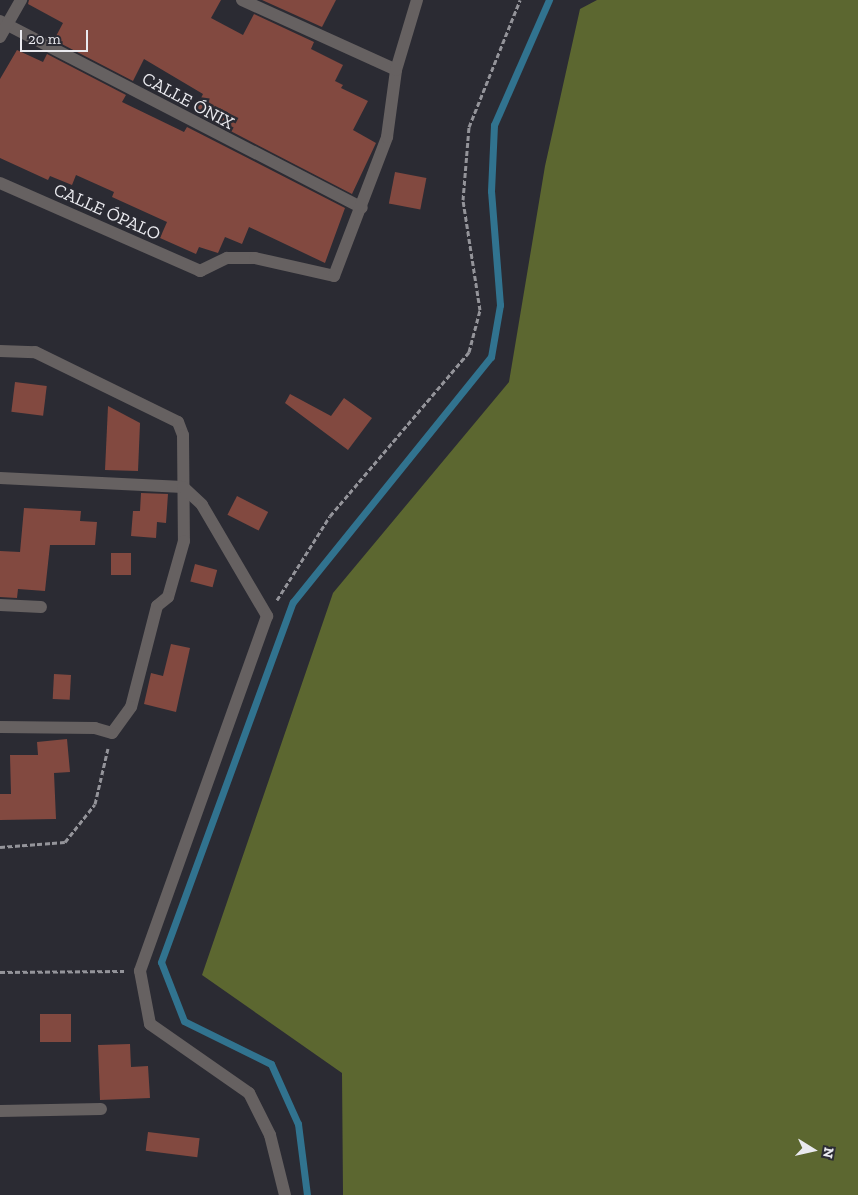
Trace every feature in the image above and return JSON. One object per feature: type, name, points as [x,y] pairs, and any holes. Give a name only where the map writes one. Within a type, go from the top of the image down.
[{"type":"street","points":[[0,37],[4,24],[22,0]]},
{"type":"street","points":[[242,0],[396,70]]},
{"type":"street","points":[[362,208],[387,137],[396,70],[417,0]]},
{"type":"street","name":"CALLE ÓNIX","points":[[4,24],[362,208]]},
{"type":"street","name":"CALLE ÓPALO","points":[[0,183],[200,271],[227,258],[255,258],[334,276],[362,208]]},
{"type":"street","points":[[0,351],[35,352],[178,422],[184,435],[184,541],[168,597],[157,606],[131,707],[112,733],[95,728],[0,727]]},
{"type":"street","points":[[0,478],[184,487],[202,505],[267,616],[140,971],[150,1024],[249,1093],[270,1135],[285,1195]]},
{"type":"street","points":[[0,605],[40,607]]},
{"type":"street","points":[[0,1111],[101,1109]]},
{"type":"path","points":[[267,616],[330,516],[469,352],[480,310],[464,200],[469,127],[520,0]]},
{"type":"path","points":[[0,847],[65,842],[95,804],[112,733]]},
{"type":"path","points":[[0,972],[140,971]]},
{"type":"green space","points":[[597,0],[858,0],[858,1195],[343,1195],[342,1073],[202,975],[333,593],[509,382],[545,166],[580,9]]},
{"type":"building","points":[[29,0],[221,0],[211,18],[243,35],[254,14],[314,42],[311,49],[343,65],[335,81],[343,85],[341,88],[368,101],[353,130],[376,143],[352,194],[194,112],[203,94],[144,59],[133,81],[54,40],[63,23],[28,4]]},
{"type":"building","points":[[262,0],[336,0],[322,27]]},
{"type":"building","points":[[17,50],[43,62],[47,54],[126,95],[122,102],[184,132],[187,127],[345,208],[325,263],[249,227],[242,244],[225,237],[218,253],[199,247],[196,254],[160,238],[167,222],[112,197],[114,192],[76,175],[72,185],[50,176],[48,180],[0,158],[0,79]]},
{"type":"building","points":[[395,172],[426,178],[420,210],[389,203]]},
{"type":"building","points":[[15,382],[47,386],[43,416],[11,412]]},
{"type":"building","points":[[290,394],[331,416],[344,398],[372,418],[348,450],[285,403]]},
{"type":"building","points":[[108,406],[140,423],[138,471],[105,470]]},
{"type":"building","points":[[141,493],[168,494],[166,523],[157,522],[156,538],[131,536],[133,511],[140,511]]},
{"type":"building","points":[[237,496],[268,512],[259,531],[227,515]]},
{"type":"building","points":[[24,508],[81,511],[80,521],[97,522],[95,545],[50,545],[45,591],[18,589],[17,598],[0,597],[0,551],[20,552]]},
{"type":"building","points":[[111,553],[131,553],[131,575],[111,575]]},
{"type":"building","points":[[195,564],[217,570],[213,587],[190,581]]},
{"type":"building","points":[[171,644],[190,648],[176,712],[144,704],[151,673],[163,676]]},
{"type":"building","points":[[54,674],[71,675],[70,700],[53,699]]},
{"type":"building","points":[[67,739],[70,772],[54,773],[56,819],[0,820],[0,794],[11,794],[10,755],[38,755],[37,742]]},
{"type":"building","points":[[40,1014],[71,1014],[71,1042],[40,1042]]},
{"type":"building","points":[[130,1044],[131,1067],[148,1066],[150,1098],[100,1100],[98,1045]]},
{"type":"building","points":[[148,1132],[200,1138],[197,1157],[146,1151]]},
{"type":"waterway","points":[[307,1195],[298,1124],[271,1064],[184,1021],[161,962],[293,602],[491,357],[500,305],[491,191],[494,125],[549,0]]}]
